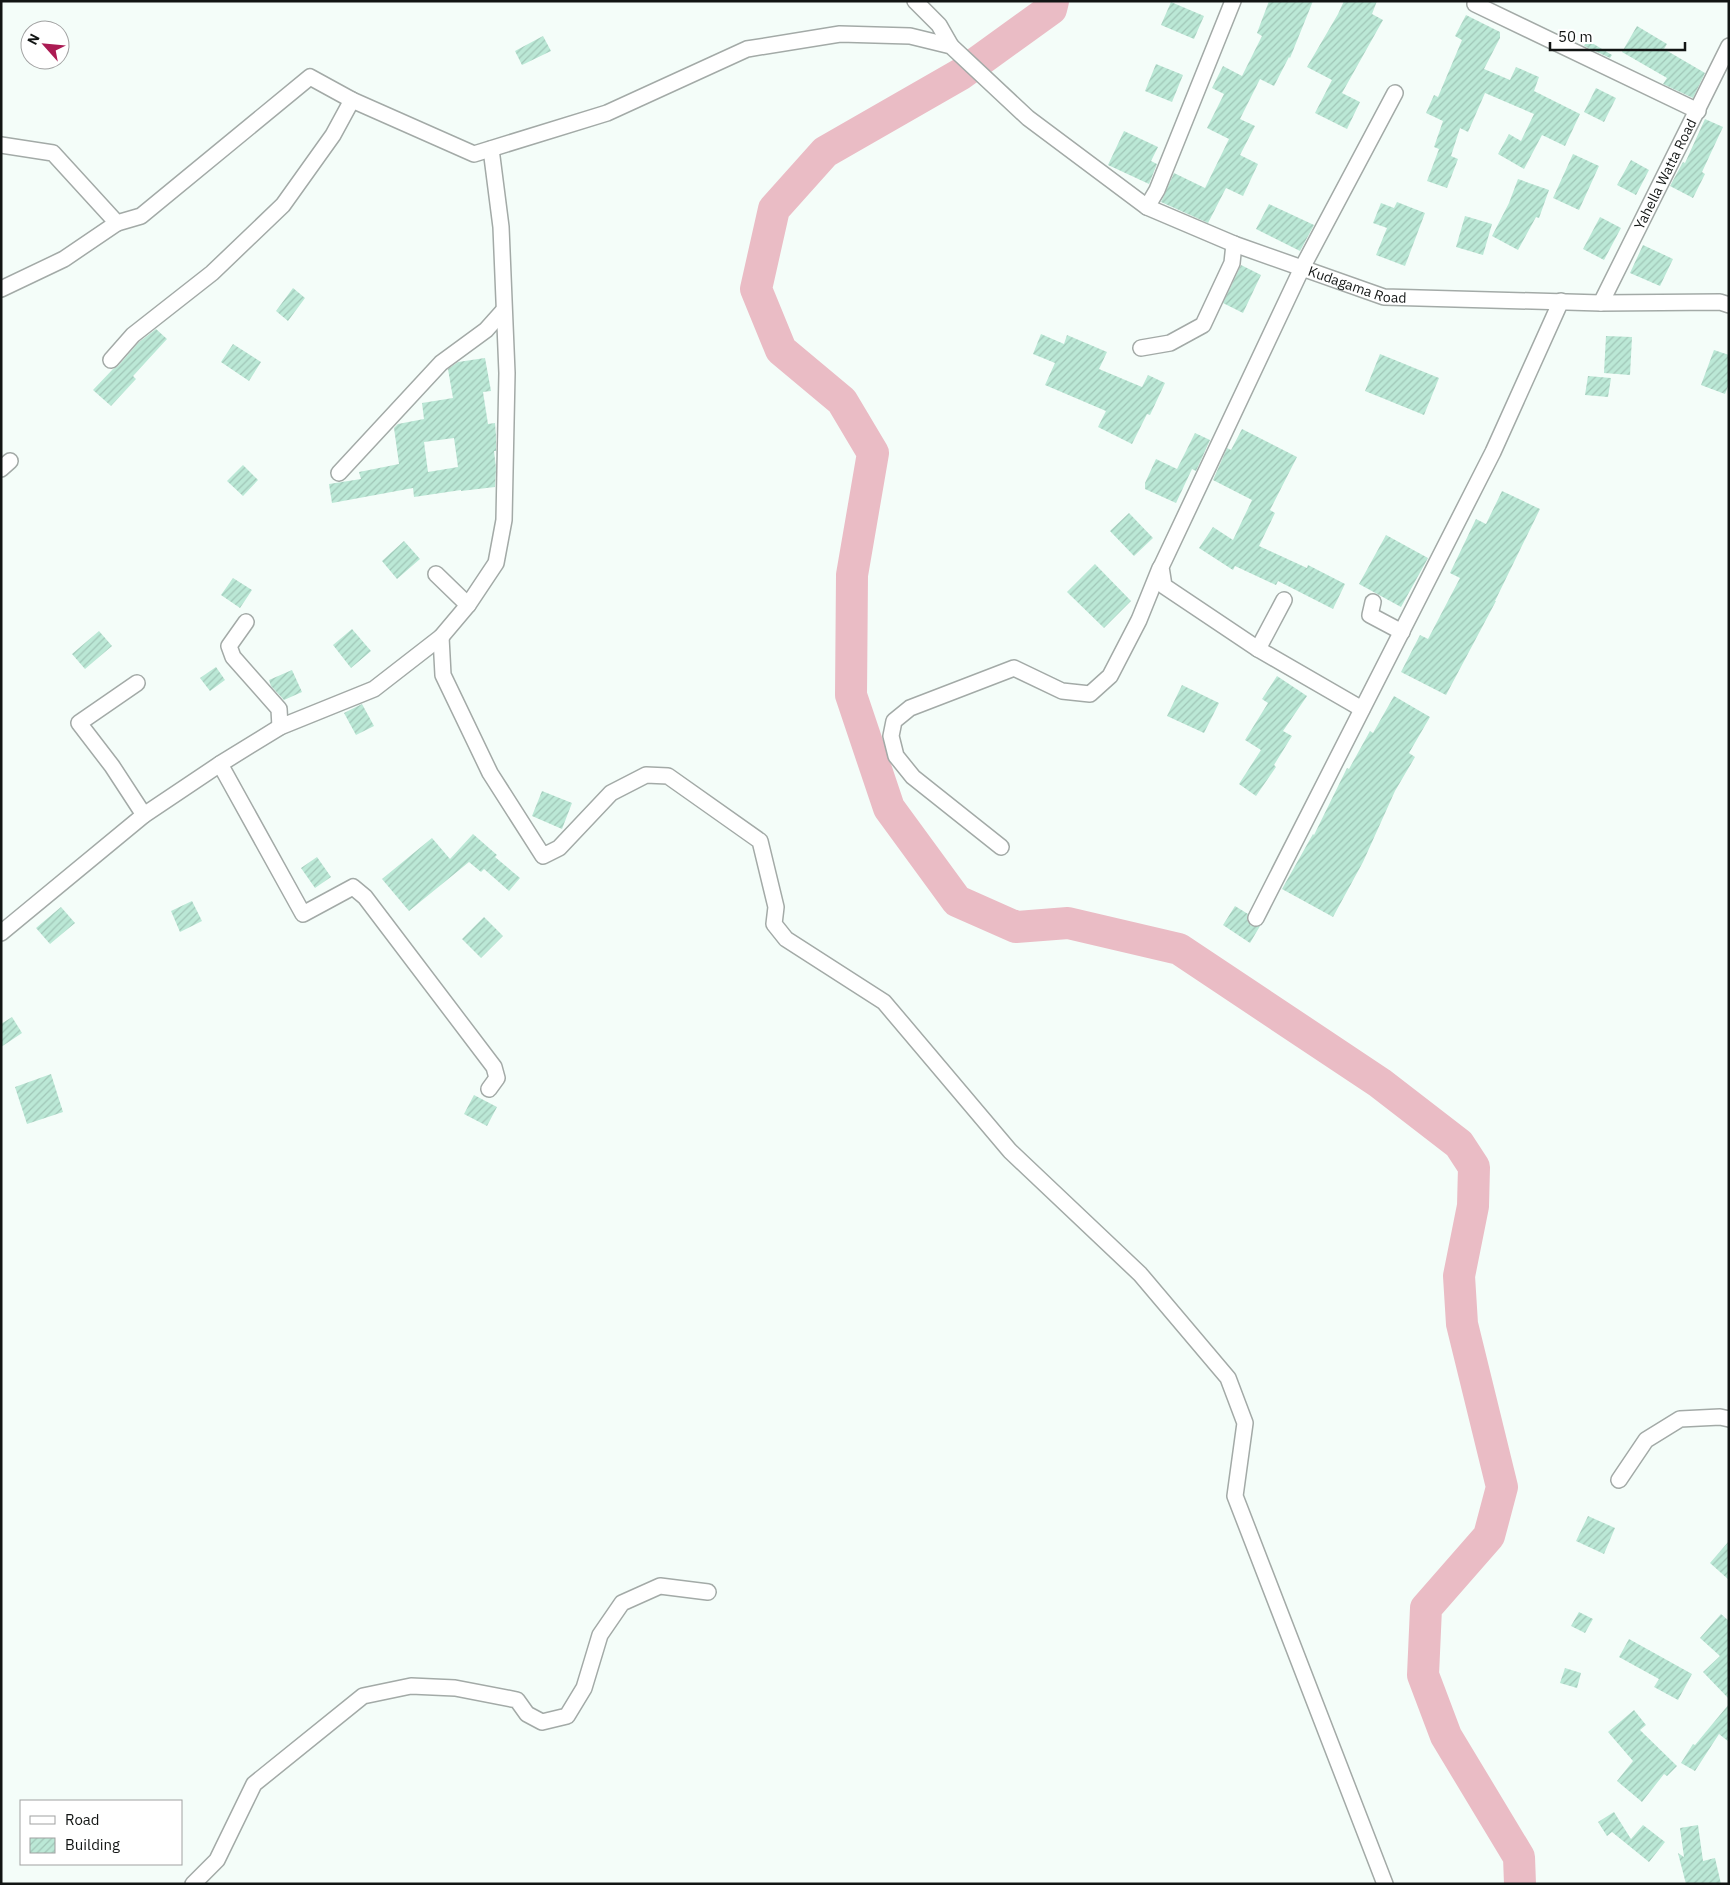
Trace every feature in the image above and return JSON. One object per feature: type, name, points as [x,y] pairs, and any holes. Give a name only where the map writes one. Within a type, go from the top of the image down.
[{"type":"street","points":[[915,1],[940,25],[951,46]]},
{"type":"street","points":[[1147,207],[1157,190],[1233,1]]},
{"type":"street","points":[[1475,4],[1698,111]]},
{"type":"street","points":[[1,289],[64,259],[117,222],[141,216],[310,77],[352,100],[474,154],[607,113],[747,49],[840,34],[910,36],[951,46]]},
{"type":"street","name":"Kudagama Road","points":[[951,46],[1028,118],[1147,207],[1234,244],[1384,296],[1601,302],[1720,302],[1729,305]]},
{"type":"street","name":"Yahella Watta Road","points":[[1601,302],[1729,46]]},
{"type":"street","points":[[1001,847],[913,777],[896,756],[891,736],[894,721],[910,708],[1014,668],[1062,692],[1090,694],[1110,676],[1139,620],[1161,567],[1302,268],[1395,93]]},
{"type":"street","points":[[111,360],[133,335],[212,274],[283,205],[333,135],[352,100]]},
{"type":"street","points":[[1,145],[53,153],[117,222]]},
{"type":"street","points":[[1,933],[144,815],[220,764],[280,727],[374,690],[441,637],[468,605],[496,562],[504,520],[507,373],[501,227],[491,149]]},
{"type":"street","points":[[1141,348],[1170,344],[1203,325],[1232,263],[1234,244]]},
{"type":"street","points":[[1256,918],[1493,452],[1561,301]]},
{"type":"street","points":[[339,473],[441,363],[486,330],[503,311]]},
{"type":"street","points":[[1161,567],[1164,586],[1258,650],[1362,709]]},
{"type":"street","points":[[436,574],[468,605]]},
{"type":"street","points":[[1258,650],[1284,600]]},
{"type":"street","points":[[1373,602],[1370,615],[1402,632]]},
{"type":"street","points":[[246,622],[229,646],[233,657],[278,709],[280,727]]},
{"type":"street","points":[[441,637],[443,675],[490,773],[543,856],[559,848],[610,793],[646,775],[668,776],[760,841],[776,907],[774,924],[786,939],[884,1002],[1010,1151],[1140,1274],[1228,1378],[1245,1423],[1235,1496],[1385,1884]]},
{"type":"street","points":[[137,682],[79,723],[112,766],[144,815]]},
{"type":"street","points":[[220,764],[303,914],[353,887],[365,896],[494,1067],[497,1078],[489,1089]]},
{"type":"street","points":[[1619,1480],[1646,1440],[1680,1419],[1720,1417],[1729,1419]]},
{"type":"street","points":[[194,1884],[217,1860],[254,1784],[363,1696],[411,1686],[455,1688],[517,1700],[527,1714],[542,1722],[566,1716],[584,1688],[600,1635],[622,1603],[660,1586],[708,1592]]},
{"type":"building","points":[[1269,1],[1313,1],[1290,58],[1274,86],[1260,79],[1240,119],[1255,126],[1240,155],[1258,164],[1243,196],[1226,188],[1208,223],[1161,202],[1174,173],[1205,188],[1229,139],[1207,128],[1224,94],[1212,88],[1223,66],[1242,76],[1262,36],[1257,33]]},
{"type":"building","points":[[1344,1],[1377,1],[1372,14],[1383,20],[1342,93],[1360,102],[1347,129],[1315,113],[1332,80],[1307,67]]},
{"type":"building","points":[[1171,2],[1204,16],[1194,39],[1161,25]]},
{"type":"building","points":[[1466,15],[1500,32],[1500,38],[1484,69],[1510,80],[1516,67],[1539,77],[1534,91],[1580,114],[1565,146],[1542,135],[1524,169],[1498,154],[1509,134],[1521,141],[1534,114],[1485,93],[1468,132],[1460,128],[1451,156],[1458,159],[1447,188],[1427,181],[1439,149],[1434,147],[1443,121],[1426,113],[1434,95],[1438,97],[1462,40],[1455,36]]},
{"type":"building","points":[[1637,26],[1667,44],[1664,49],[1705,73],[1693,98],[1663,84],[1667,78],[1622,52]]},
{"type":"building","points":[[543,36],[551,51],[522,65],[515,51]]},
{"type":"building","points":[[1587,40],[1612,55],[1610,58],[1584,46]]},
{"type":"building","points":[[1156,64],[1183,75],[1172,102],[1145,91]]},
{"type":"building","points":[[1596,88],[1616,98],[1604,122],[1584,112]]},
{"type":"building","points":[[1705,119],[1723,127],[1702,172],[1705,174],[1693,198],[1670,186],[1683,162],[1685,163]]},
{"type":"building","points":[[1124,131],[1158,147],[1151,161],[1157,164],[1149,184],[1108,165]]},
{"type":"building","points":[[1573,154],[1599,166],[1579,210],[1553,198]]},
{"type":"building","points":[[1631,160],[1649,170],[1636,195],[1617,185]]},
{"type":"building","points":[[1518,179],[1549,190],[1539,218],[1536,217],[1518,250],[1492,236],[1509,203]]},
{"type":"building","points":[[1397,202],[1425,213],[1405,266],[1376,255],[1387,228],[1373,223],[1381,203],[1394,208]]},
{"type":"building","points":[[1269,204],[1314,225],[1300,251],[1256,229]]},
{"type":"building","points":[[1465,216],[1492,224],[1483,255],[1456,247]]},
{"type":"building","points":[[1600,217],[1621,228],[1604,260],[1583,249]]},
{"type":"building","points":[[1643,245],[1673,259],[1660,286],[1630,273]]},
{"type":"building","points":[[1241,265],[1261,275],[1243,313],[1223,303]]},
{"type":"building","points":[[293,288],[305,298],[288,321],[276,311]]},
{"type":"building","points":[[156,329],[167,339],[133,376],[136,379],[111,406],[93,390],[139,342]]},
{"type":"building","points":[[1041,334],[1064,344],[1067,335],[1107,352],[1099,369],[1142,387],[1148,375],[1165,383],[1150,415],[1147,414],[1132,444],[1098,427],[1106,411],[1045,385],[1055,363],[1033,354]]},
{"type":"building","points":[[1606,336],[1632,337],[1630,375],[1604,373]]},
{"type":"building","points":[[233,344],[261,362],[249,381],[221,362]]},
{"type":"building","points":[[1714,350],[1729,355],[1729,384],[1725,394],[1701,385]]},
{"type":"building","points":[[1380,354],[1439,378],[1424,415],[1365,391]]},
{"type":"building","points":[[485,358],[491,391],[483,392],[488,424],[495,423],[495,487],[414,497],[413,488],[332,503],[329,484],[361,479],[359,472],[399,464],[394,428],[398,424],[424,419],[422,403],[453,398],[448,369],[458,362]],"holes":[[[454,438],[458,467],[428,472],[424,442]]]},
{"type":"building","points":[[1588,376],[1611,378],[1608,397],[1585,395]]},
{"type":"building","points":[[1242,429],[1297,457],[1270,510],[1275,513],[1259,546],[1307,568],[1308,565],[1345,584],[1333,609],[1278,581],[1276,585],[1235,566],[1233,570],[1199,548],[1213,527],[1233,540],[1252,500],[1213,480],[1227,448],[1231,450]]},
{"type":"building","points":[[1195,433],[1210,440],[1196,471],[1192,469],[1176,503],[1145,489],[1145,483],[1156,459],[1177,469]]},
{"type":"building","points":[[243,465],[258,480],[243,496],[227,481]]},
{"type":"building","points":[[1502,491],[1540,509],[1496,601],[1446,695],[1401,672],[1420,635],[1428,639],[1460,578],[1450,573],[1476,519],[1486,524]]},
{"type":"building","points":[[1129,513],[1153,538],[1134,556],[1110,531]]},
{"type":"building","points":[[1386,535],[1428,558],[1401,607],[1359,584]]},
{"type":"building","points":[[404,541],[420,559],[397,579],[382,561]]},
{"type":"building","points":[[1095,564],[1131,601],[1104,628],[1067,592]]},
{"type":"building","points":[[233,578],[252,590],[240,608],[221,595]]},
{"type":"building","points":[[352,629],[371,651],[351,668],[333,645]]},
{"type":"building","points":[[99,631],[112,646],[85,669],[72,654]]},
{"type":"building","points":[[216,667],[225,680],[210,691],[200,678]]},
{"type":"building","points":[[292,670],[302,692],[284,700],[271,686],[269,680]]},
{"type":"building","points":[[1277,676],[1307,696],[1283,731],[1292,736],[1274,765],[1276,767],[1256,796],[1239,784],[1261,750],[1245,740],[1268,703],[1262,699]]},
{"type":"building","points":[[1182,685],[1219,703],[1204,733],[1167,716]]},
{"type":"building","points":[[1394,696],[1430,717],[1409,753],[1415,757],[1395,791],[1363,862],[1333,917],[1282,889],[1314,835],[1347,768],[1349,769],[1370,731],[1373,733]]},
{"type":"building","points":[[362,704],[374,726],[356,735],[344,713]]},
{"type":"building","points":[[542,791],[572,803],[562,829],[532,816]]},
{"type":"building","points":[[473,834],[497,855],[495,857],[520,878],[509,891],[484,869],[481,872],[469,862],[409,911],[382,879],[432,838],[450,859]]},
{"type":"building","points":[[317,857],[331,877],[315,888],[301,868]]},
{"type":"building","points":[[192,901],[202,921],[180,932],[171,911]]},
{"type":"building","points":[[1235,906],[1248,914],[1247,919],[1251,926],[1260,926],[1250,943],[1223,925]]},
{"type":"building","points":[[61,907],[75,923],[50,944],[36,928]]},
{"type":"building","points":[[484,917],[503,936],[481,958],[462,939]]},
{"type":"building","points":[[12,1017],[22,1033],[1,1047],[1,1024]]},
{"type":"building","points":[[51,1074],[63,1112],[27,1124],[15,1087]]},
{"type":"building","points":[[474,1095],[497,1107],[487,1126],[464,1114]]},
{"type":"building","points":[[1588,1516],[1615,1528],[1604,1554],[1576,1541]]},
{"type":"building","points":[[1729,1541],[1729,1580],[1710,1563]]},
{"type":"building","points":[[1579,1612],[1593,1619],[1585,1633],[1571,1626]]},
{"type":"building","points":[[1721,1614],[1729,1621],[1729,1699],[1703,1672],[1720,1656],[1700,1638]]},
{"type":"building","points":[[1629,1639],[1692,1674],[1678,1700],[1654,1687],[1659,1679],[1619,1657]]},
{"type":"building","points":[[1565,1668],[1581,1673],[1577,1688],[1560,1683]]},
{"type":"building","points":[[1729,1704],[1729,1742],[1719,1734],[1695,1771],[1681,1763],[1693,1744],[1695,1745]]},
{"type":"building","points":[[1634,1710],[1646,1725],[1640,1730],[1677,1766],[1667,1776],[1664,1774],[1642,1802],[1617,1781],[1633,1761],[1608,1732]]},
{"type":"building","points":[[1614,1812],[1631,1839],[1643,1825],[1665,1842],[1649,1862],[1612,1832],[1607,1836],[1598,1822]]},
{"type":"building","points":[[1698,1825],[1703,1861],[1715,1858],[1721,1884],[1686,1884],[1678,1853],[1684,1857],[1680,1828]]},
{"type":"waterway","points":[[1053,1],[1051,9],[961,74],[825,152],[774,209],[756,289],[781,350],[842,401],[873,453],[852,575],[851,695],[889,808],[957,901],[1016,927],[1068,923],[1179,949],[1380,1083],[1459,1144],[1474,1167],[1473,1206],[1459,1276],[1462,1324],[1502,1487],[1489,1536],[1426,1608],[1423,1675],[1446,1736],[1519,1857],[1520,1884]]}]
